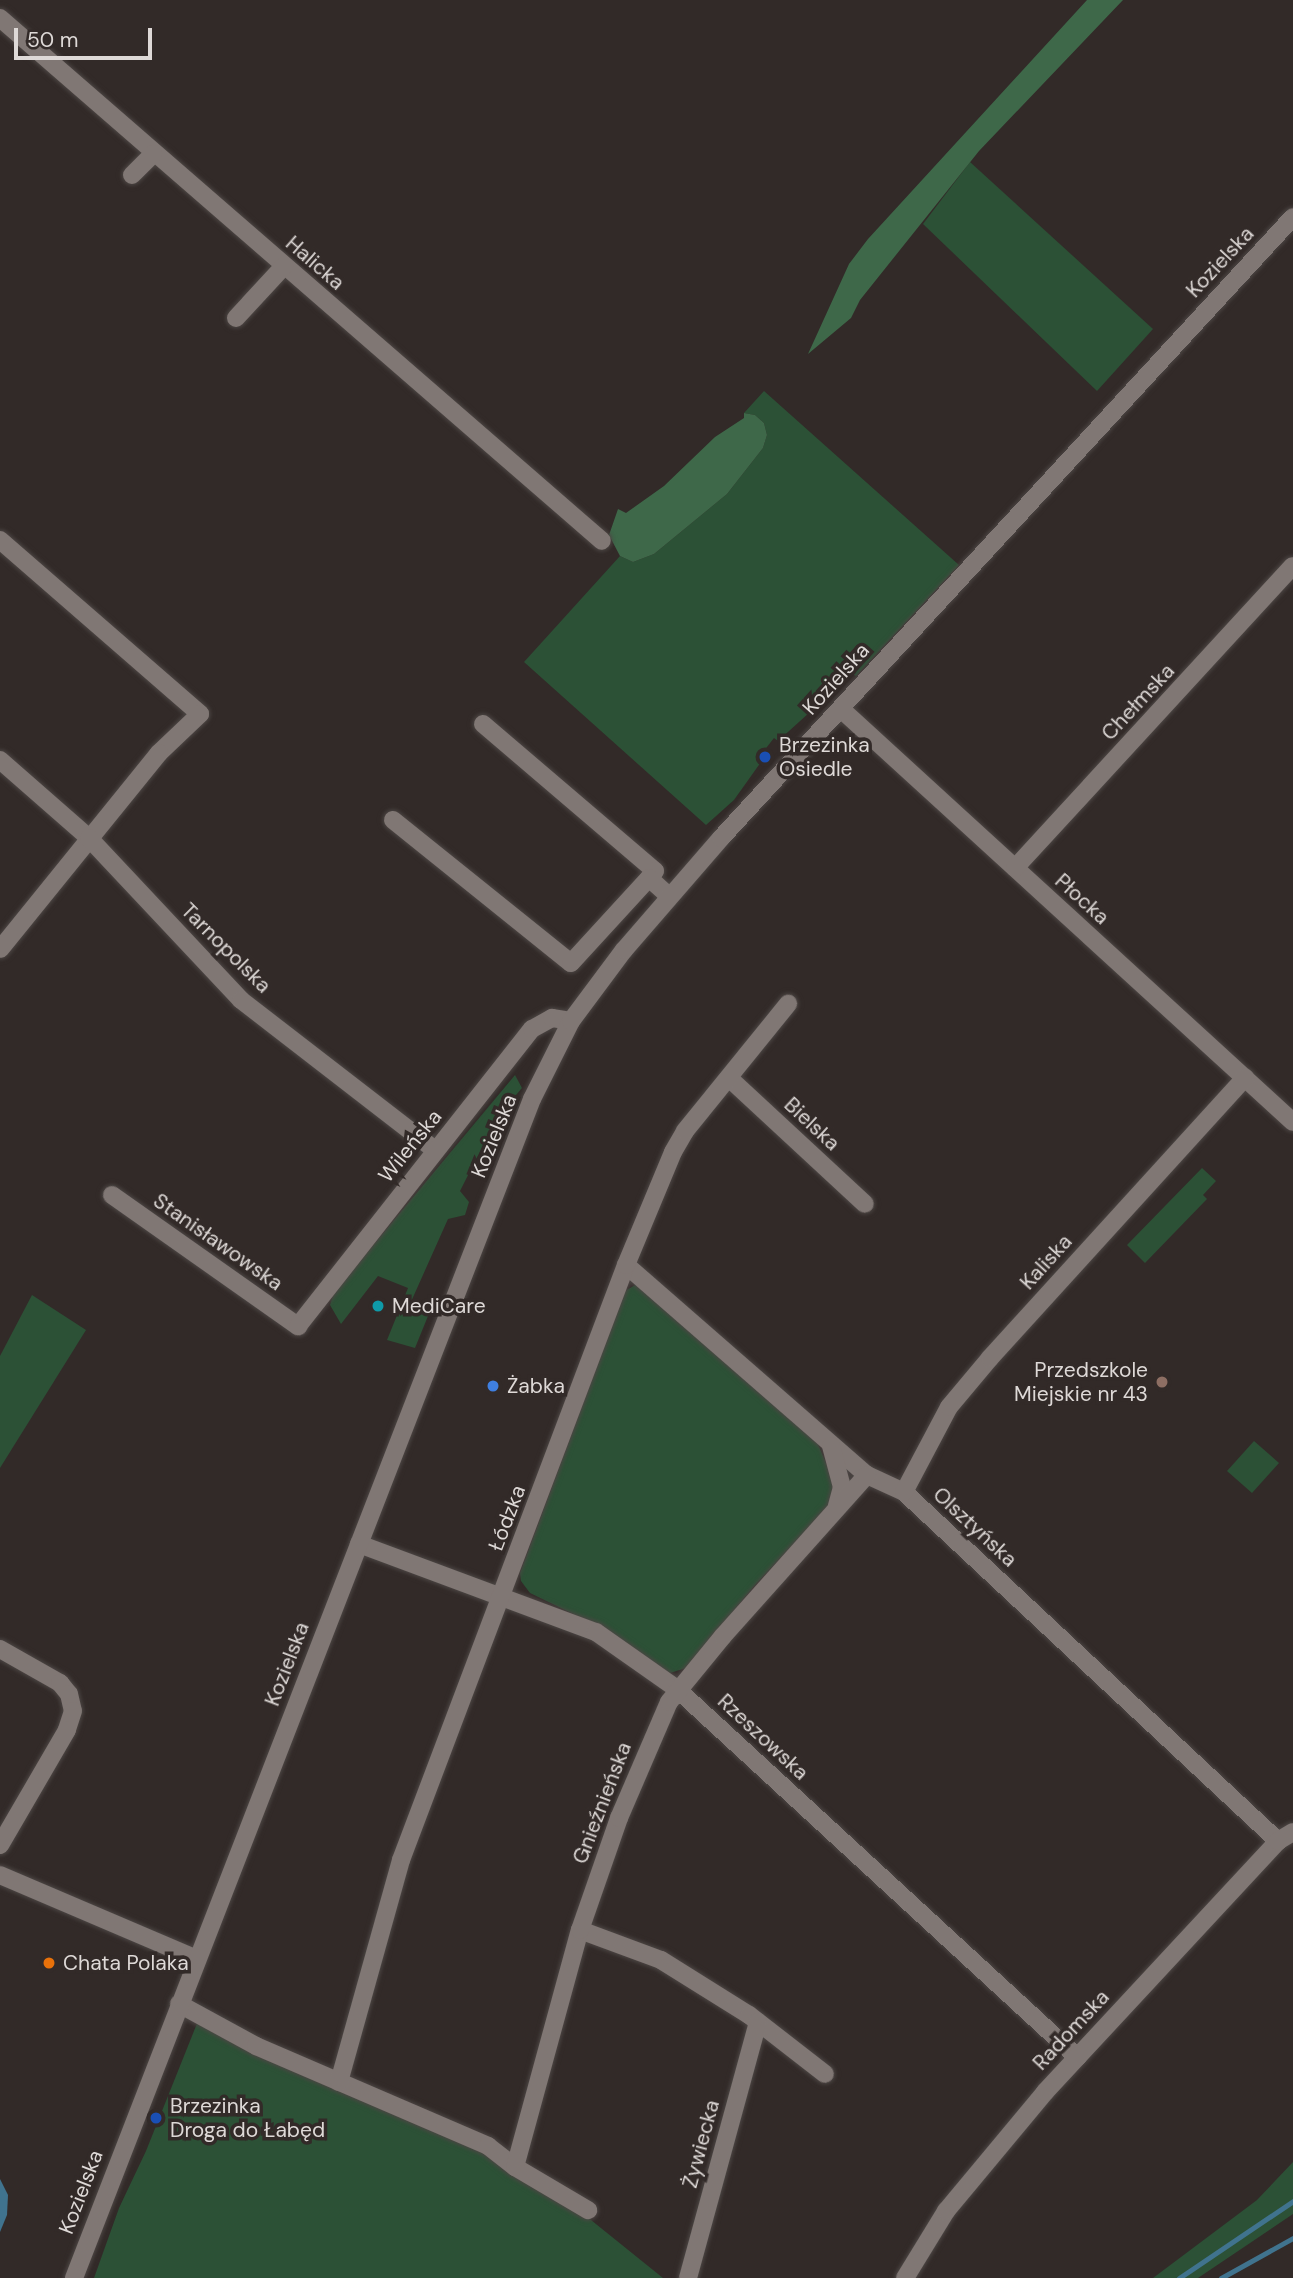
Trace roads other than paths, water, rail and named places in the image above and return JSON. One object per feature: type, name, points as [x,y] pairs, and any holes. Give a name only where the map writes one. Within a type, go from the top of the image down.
[{"type":"street","name":"Halicka","points":[[0,18],[602,541]]},
{"type":"street","points":[[132,175],[153,153]]},
{"type":"street","name":"Kozielska","points":[[74,2278],[532,1099],[571,1021],[590,993],[669,896],[1293,216]]},
{"type":"street","points":[[236,318],[284,266]]},
{"type":"street","points":[[0,540],[200,714],[159,754],[0,949]]},
{"type":"street","name":"Chełmska","points":[[1015,868],[1293,566]]},
{"type":"street","name":"Płocka","points":[[841,709],[1293,1122]]},
{"type":"street","points":[[393,820],[571,963],[655,871],[483,724]]},
{"type":"street","name":"Tarnopolska","points":[[0,760],[89,838],[241,1000],[435,1150]]},
{"type":"street","points":[[649,878],[669,896]]},
{"type":"street","name":"Łódzka","points":[[339,2082],[401,1860],[626,1265],[673,1152],[685,1131],[788,1004]]},
{"type":"street","name":"Wileńska","points":[[298,1326],[532,1029],[552,1018],[571,1021]]},
{"type":"street","name":"Bielska","points":[[729,1078],[865,1204]]},
{"type":"street","name":"Kaliska","points":[[904,1492],[949,1407],[990,1358],[1245,1079]]},
{"type":"street","name":"Stanisławowska","points":[[111,1195],[298,1326]]},
{"type":"street","name":"Olsztyńska","points":[[626,1265],[867,1475],[904,1492],[1286,1836]]},
{"type":"street","points":[[830,1443],[838,1462],[842,1488],[835,1510]]},
{"type":"street","name":"Gnieźnieńska","points":[[515,2167],[580,1930],[619,1818],[653,1734],[677,1689],[867,1475]]},
{"type":"street","name":"Rzeszowska","points":[[359,1544],[596,1632],[677,1689],[1077,2057]]},
{"type":"street","points":[[0,1648],[60,1683],[69,1694],[73,1711],[67,1730],[0,1845]]},
{"type":"street","name":"Radomska","points":[[905,2278],[954,2201],[1077,2057],[1286,1836]]},
{"type":"street","points":[[0,1875],[197,1959]]},
{"type":"street","points":[[580,1930],[661,1960],[758,2022],[825,2074]]},
{"type":"street","points":[[179,2004],[256,2046],[488,2146],[515,2167],[588,2210]]},
{"type":"street","name":"Żywiecka","points":[[688,2278],[758,2022]]},
{"type":"water","points":[[0,2179],[8,2195],[7,2215],[0,2232]]},
{"type":"waterway","points":[[1179,2278],[1293,2201]]},
{"type":"waterway","points":[[1221,2278],[1293,2238]]},
{"type":"place","name":"Brzezinka Osiedle","points":[[765,757]]},
{"type":"place","name":"MediCare","points":[[378,1306]]},
{"type":"place","name":"Przedszkole Miejskie nr 43","points":[[1162,1382]]},
{"type":"place","name":"Żabka","points":[[493,1386]]},
{"type":"place","name":"Chata Polaka","points":[[49,1963]]},
{"type":"place","name":"Brzezinka Droga do Łabęd","points":[[156,2118]]}]
